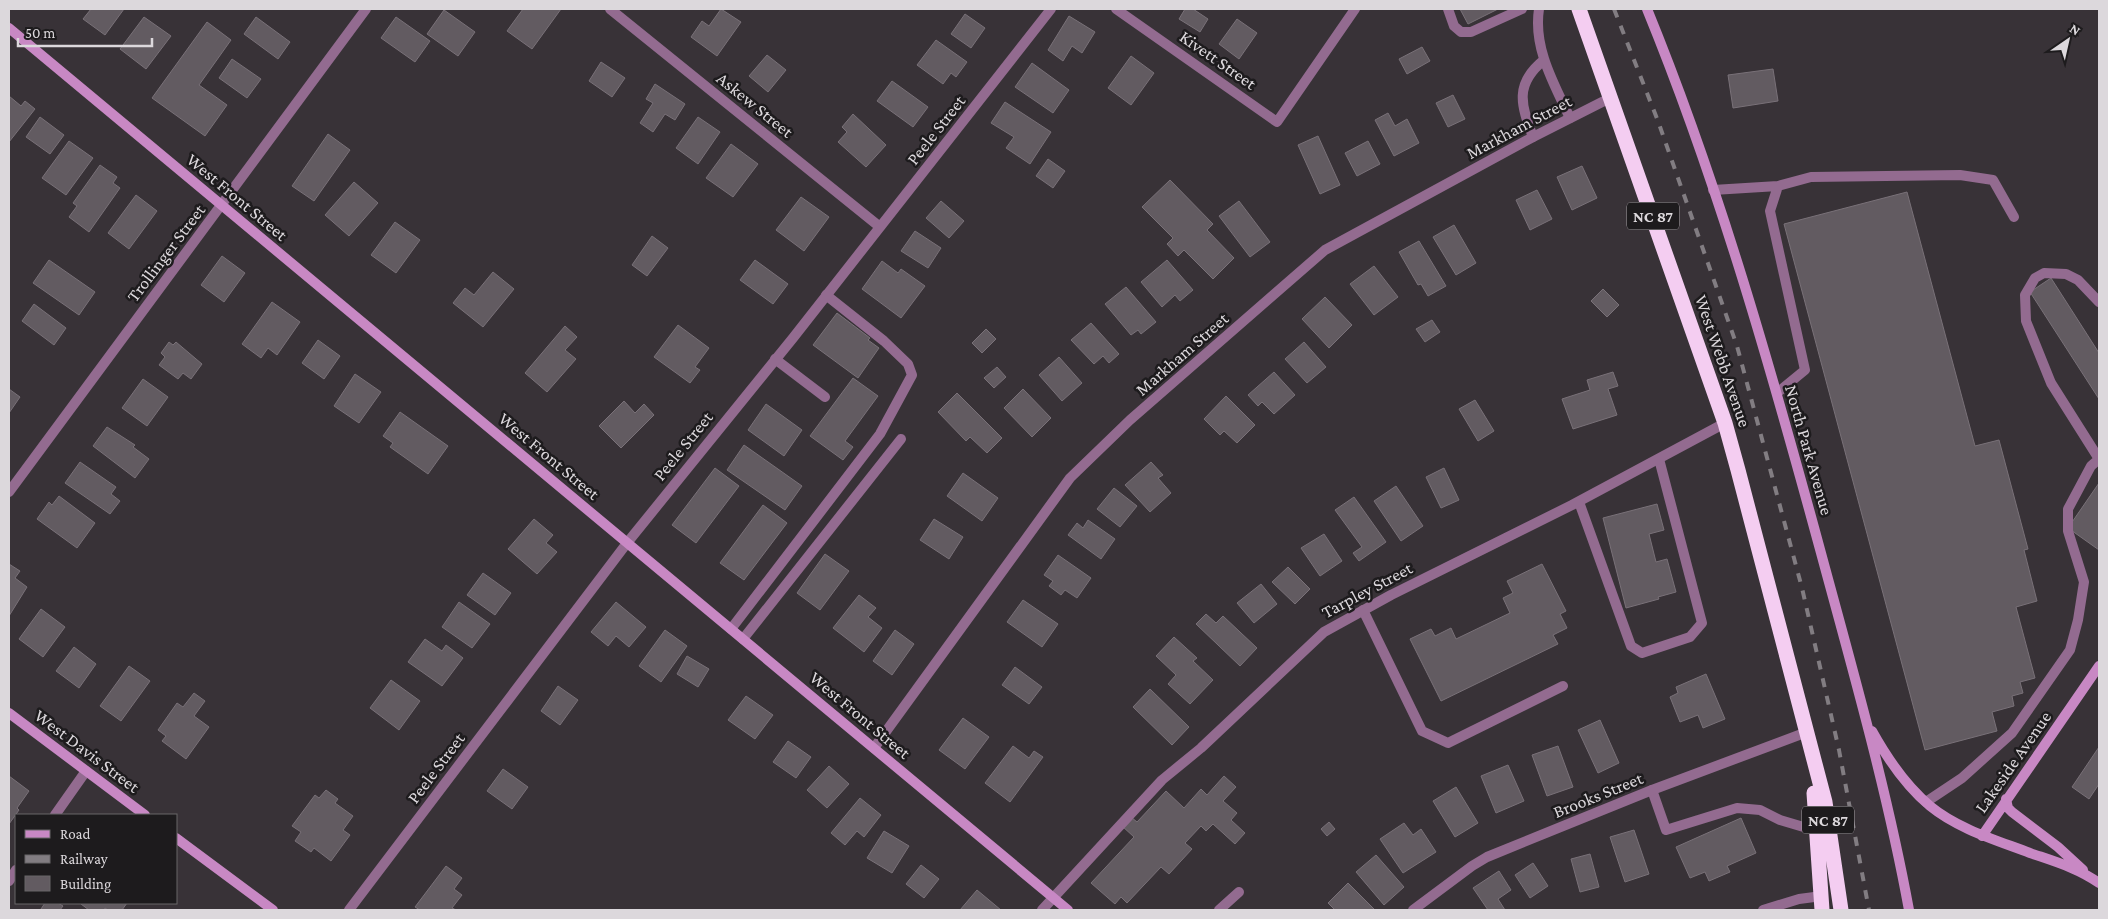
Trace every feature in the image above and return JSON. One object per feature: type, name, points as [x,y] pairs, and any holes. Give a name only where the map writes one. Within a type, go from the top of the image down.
[{"type":"highway","name":"West Webb Avenue","points":[[1579,9],[1725,423],[1825,802],[1840,910]]},
{"type":"highway","name":"West Webb Avenue","points":[[1807,732],[1822,903]]},
{"type":"street","name":"Trollinger Street","points":[[9,492],[366,9]]},
{"type":"street","name":"Askew Street","points":[[610,9],[880,227]]},
{"type":"street","name":"Peele Street","points":[[349,910],[627,543],[880,227],[1051,9]]},
{"type":"street","name":"Kivett Street","points":[[1116,9],[1278,122],[1356,9]]},
{"type":"street","points":[[1448,9],[1454,26],[1461,32],[1471,32],[1522,9]]},
{"type":"street","points":[[1539,9],[1540,38],[1544,60],[1570,118]]},
{"type":"street","name":"North Park Avenue","points":[[1647,9],[1713,190],[1777,393],[1866,719],[1909,910]]},
{"type":"street","name":"West Front Street","points":[[9,28],[1068,910]]},
{"type":"street","points":[[1533,137],[1523,109],[1523,94],[1528,76],[1544,60]]},
{"type":"street","name":"Markham Street","points":[[874,748],[993,582],[1070,478],[1085,461],[1325,250],[1533,137],[1610,98]]},
{"type":"street","points":[[1713,190],[1778,186],[1811,177],[1960,175],[1993,180],[2014,217]]},
{"type":"street","points":[[1777,393],[1805,370],[1770,211],[1778,186]]},
{"type":"street","points":[[1926,802],[1962,778],[2012,733],[2070,650],[2078,620],[2084,582],[2068,531],[2068,509],[2091,466],[2099,459],[2051,383],[2026,321],[2025,295],[2035,278],[2044,273],[2066,274],[2078,280],[2099,302]]},
{"type":"street","points":[[731,629],[880,434],[912,375],[908,364],[884,341],[826,295]]},
{"type":"street","points":[[775,359],[825,397]]},
{"type":"street","name":"Tarpley Street","points":[[1042,910],[1162,780],[1201,748],[1324,632],[1363,610],[1579,502],[1725,423]]},
{"type":"street","points":[[743,639],[901,439]]},
{"type":"street","points":[[1579,502],[1631,646],[1642,653],[1690,637],[1702,623],[1659,459]]},
{"type":"street","points":[[1363,610],[1422,731],[1448,743],[1563,686]]},
{"type":"street","name":"Lakeside Avenue","points":[[1866,719],[1884,751],[1909,785],[1926,802],[1961,826],[1982,836],[2099,666]]},
{"type":"street","name":"West Davis Street","points":[[9,713],[144,814]]},
{"type":"street","name":"Brooks Street","points":[[1413,910],[1465,870],[1487,857],[1652,790],[1807,732]]},
{"type":"street","points":[[56,814],[86,771]]},
{"type":"street","points":[[1652,790],[1666,830],[1737,808],[1749,808],[1817,831]]},
{"type":"street","points":[[2006,799],[2008,808],[2012,812],[2058,847],[2095,880]]},
{"type":"street","points":[[1982,836],[2067,866],[2095,880]]},
{"type":"street","points":[[178,839],[273,910]]},
{"type":"street","points":[[1219,910],[1239,892]]},
{"type":"street","points":[[1763,910],[1799,898],[1822,903]]},
{"type":"building","points":[[91,9],[124,9],[105,35],[83,19]]},
{"type":"building","points":[[523,9],[561,9],[532,49],[507,31]]},
{"type":"building","points":[[721,9],[741,22],[717,56],[691,37],[702,21],[709,26]]},
{"type":"building","points":[[1185,9],[1193,9],[1208,19],[1200,32],[1179,19]]},
{"type":"building","points":[[1460,9],[1498,9],[1468,24]]},
{"type":"building","points":[[444,10],[475,32],[458,56],[427,34]]},
{"type":"building","points":[[965,14],[985,28],[971,48],[951,34]]},
{"type":"building","points":[[1069,16],[1095,32],[1082,53],[1072,46],[1063,61],[1048,50]]},
{"type":"building","points":[[144,17],[171,36],[146,69],[120,49]]},
{"type":"building","points":[[256,17],[290,42],[278,59],[244,34]]},
{"type":"building","points":[[396,17],[430,41],[415,62],[381,38]]},
{"type":"building","points":[[1237,19],[1257,33],[1239,59],[1219,44]]},
{"type":"building","points":[[207,22],[231,40],[199,85],[227,105],[205,136],[152,98]]},
{"type":"building","points":[[936,40],[967,62],[956,77],[951,73],[943,84],[917,65]]},
{"type":"building","points":[[1422,47],[1430,61],[1407,74],[1399,59]]},
{"type":"building","points":[[767,55],[786,70],[768,92],[749,76]]},
{"type":"building","points":[[1131,56],[1154,73],[1131,105],[1108,88]]},
{"type":"building","points":[[232,59],[261,79],[247,98],[219,78]]},
{"type":"building","points":[[601,62],[625,78],[612,97],[589,81]]},
{"type":"building","points":[[1032,63],[1069,90],[1053,113],[1015,87]]},
{"type":"building","points":[[1773,69],[1778,101],[1733,108],[1728,75]]},
{"type":"building","points":[[892,81],[928,107],[913,127],[877,101]]},
{"type":"building","points":[[655,84],[685,104],[675,120],[665,114],[653,132],[640,123],[653,103],[646,99]]},
{"type":"building","points":[[1453,95],[1465,119],[1448,127],[1436,103]]},
{"type":"building","points":[[9,96],[21,106],[25,101],[35,109],[9,142]]},
{"type":"building","points":[[1005,102],[1051,132],[1030,164],[1006,148],[1014,137],[991,123]]},
{"type":"building","points":[[1388,113],[1395,126],[1407,119],[1419,143],[1394,156],[1375,120]]},
{"type":"building","points":[[853,114],[886,145],[866,167],[838,142],[847,132],[842,127]]},
{"type":"building","points":[[40,117],[64,135],[50,154],[26,137]]},
{"type":"building","points":[[698,117],[720,132],[698,164],[676,148]]},
{"type":"building","points":[[328,134],[350,150],[314,201],[292,186]]},
{"type":"building","points":[[1318,136],[1340,185],[1320,194],[1298,145]]},
{"type":"building","points":[[69,141],[93,158],[66,195],[42,178]]},
{"type":"building","points":[[1368,141],[1380,164],[1357,176],[1345,153]]},
{"type":"building","points":[[731,144],[758,164],[733,197],[706,178]]},
{"type":"building","points":[[1048,159],[1065,171],[1053,188],[1036,176]]},
{"type":"building","points":[[100,165],[117,177],[113,183],[120,188],[89,232],[69,217],[77,206],[73,203]]},
{"type":"building","points":[[1582,166],[1597,198],[1572,210],[1557,177]]},
{"type":"building","points":[[1170,180],[1213,224],[1207,230],[1234,258],[1213,279],[1184,250],[1178,256],[1167,244],[1173,238],[1142,207]]},
{"type":"building","points":[[354,182],[378,203],[349,236],[325,215]]},
{"type":"building","points":[[1537,190],[1552,219],[1530,230],[1516,200]]},
{"type":"building","points":[[1907,192],[1975,446],[1999,440],[2028,549],[2024,550],[2037,601],[2016,607],[2035,678],[2020,682],[2023,693],[2012,696],[2014,706],[1992,712],[1997,731],[1925,750],[1784,224]]},
{"type":"building","points":[[136,195],[157,211],[129,249],[108,233]]},
{"type":"building","points":[[801,197],[829,217],[804,251],[776,230]]},
{"type":"building","points":[[941,201],[964,221],[949,238],[926,218]]},
{"type":"building","points":[[1239,201],[1270,242],[1250,257],[1219,216]]},
{"type":"building","points":[[395,222],[420,240],[396,273],[371,255]]},
{"type":"building","points":[[1454,225],[1476,263],[1456,275],[1433,237]]},
{"type":"building","points":[[915,231],[941,248],[928,268],[901,251]]},
{"type":"building","points":[[652,236],[668,248],[647,276],[632,265]]},
{"type":"building","points":[[1419,241],[1446,286],[1428,296],[1421,284],[1418,285],[1399,252]]},
{"type":"building","points":[[222,256],[245,273],[224,302],[201,285]]},
{"type":"building","points":[[49,260],[95,292],[79,315],[33,283]]},
{"type":"building","points":[[755,260],[788,284],[773,304],[740,280]]},
{"type":"building","points":[[1167,260],[1193,290],[1180,301],[1175,295],[1162,307],[1141,282]]},
{"type":"building","points":[[882,261],[898,273],[901,269],[925,286],[901,318],[862,289]]},
{"type":"building","points":[[1374,266],[1398,297],[1374,315],[1350,284]]},
{"type":"building","points":[[493,272],[514,289],[483,327],[453,303],[465,288],[474,295]]},
{"type":"building","points":[[2051,278],[2099,353],[2099,399],[2030,292]]},
{"type":"building","points":[[1126,287],[1156,322],[1141,334],[1138,330],[1131,335],[1105,304]]},
{"type":"building","points":[[1603,289],[1619,305],[1607,317],[1591,301]]},
{"type":"building","points":[[1325,297],[1352,325],[1329,348],[1302,319]]},
{"type":"building","points":[[272,302],[300,322],[277,355],[268,348],[261,358],[242,344]]},
{"type":"building","points":[[34,304],[66,328],[54,345],[22,321]]},
{"type":"building","points":[[837,313],[870,338],[868,340],[879,348],[858,378],[813,345]]},
{"type":"building","points":[[1432,320],[1440,332],[1425,342],[1416,329]]},
{"type":"building","points":[[1091,323],[1119,354],[1109,363],[1103,356],[1094,364],[1071,340]]},
{"type":"building","points":[[678,325],[709,348],[695,367],[700,370],[690,383],[654,357]]},
{"type":"building","points":[[565,326],[577,337],[565,350],[576,359],[547,392],[525,373]]},
{"type":"building","points":[[986,329],[996,339],[982,353],[972,343]]},
{"type":"building","points":[[318,340],[340,356],[324,379],[302,363]]},
{"type":"building","points":[[169,342],[173,345],[176,342],[202,364],[191,379],[183,373],[178,379],[159,365],[165,357],[161,353]]},
{"type":"building","points":[[1304,342],[1326,367],[1307,383],[1285,359]]},
{"type":"building","points":[[1059,357],[1082,383],[1062,401],[1039,375]]},
{"type":"building","points":[[997,367],[1006,377],[994,388],[984,378]]},
{"type":"building","points":[[1274,372],[1295,395],[1274,414],[1262,402],[1258,406],[1248,395]]},
{"type":"building","points":[[1613,372],[1618,386],[1608,389],[1617,415],[1573,429],[1562,399],[1590,390],[1587,380]]},
{"type":"building","points":[[355,374],[381,392],[359,423],[334,406]]},
{"type":"building","points":[[853,378],[878,396],[845,441],[853,447],[843,460],[810,436]]},
{"type":"building","points":[[143,379],[168,397],[147,426],[122,408]]},
{"type":"building","points":[[9,389],[20,397],[9,413]]},
{"type":"building","points":[[1023,389],[1051,418],[1032,437],[1004,408]]},
{"type":"building","points":[[957,393],[1002,438],[987,453],[970,437],[966,441],[938,412]]},
{"type":"building","points":[[1226,396],[1255,425],[1237,443],[1224,431],[1220,435],[1204,419]]},
{"type":"building","points":[[1475,400],[1494,431],[1478,441],[1459,409]]},
{"type":"building","points":[[624,401],[635,413],[644,404],[654,415],[621,448],[599,426]]},
{"type":"building","points":[[766,404],[802,430],[784,456],[748,430]]},
{"type":"building","points":[[400,412],[448,446],[428,474],[390,447],[393,443],[383,436]]},
{"type":"building","points":[[107,427],[135,445],[133,447],[149,459],[135,478],[93,446]]},
{"type":"building","points":[[744,445],[802,486],[785,510],[727,470]]},
{"type":"building","points":[[80,462],[116,487],[111,494],[120,501],[110,514],[65,483]]},
{"type":"building","points":[[1151,462],[1163,475],[1158,478],[1171,493],[1150,512],[1125,485]]},
{"type":"building","points":[[715,468],[739,486],[696,543],[672,525]]},
{"type":"building","points":[[1444,468],[1459,500],[1441,508],[1426,477]]},
{"type":"building","points":[[963,473],[998,498],[982,521],[947,496]]},
{"type":"building","points":[[2099,483],[2099,550],[2068,528]]},
{"type":"building","points":[[1396,486],[1423,526],[1401,541],[1374,501]]},
{"type":"building","points":[[1114,488],[1137,506],[1120,527],[1097,509]]},
{"type":"building","points":[[59,496],[95,523],[77,548],[37,519],[49,502],[52,505]]},
{"type":"building","points":[[1354,497],[1386,542],[1359,561],[1353,553],[1362,547],[1335,510]]},
{"type":"building","points":[[1657,504],[1664,530],[1649,534],[1656,562],[1667,559],[1676,592],[1626,608],[1603,518]]},
{"type":"building","points":[[763,505],[787,523],[744,580],[720,563]]},
{"type":"building","points":[[534,519],[553,535],[546,543],[557,552],[537,574],[508,549]]},
{"type":"building","points":[[934,519],[963,537],[949,559],[920,540]]},
{"type":"building","points":[[1088,520],[1115,539],[1101,559],[1068,535],[1077,523],[1083,528]]},
{"type":"building","points":[[1324,534],[1342,561],[1320,576],[1301,548]]},
{"type":"building","points":[[825,554],[849,571],[820,610],[797,593]]},
{"type":"building","points":[[1058,555],[1091,578],[1077,598],[1065,590],[1061,595],[1049,586],[1053,581],[1044,575]]},
{"type":"building","points":[[9,564],[20,571],[15,578],[27,587],[9,616]]},
{"type":"building","points":[[1542,564],[1566,611],[1560,614],[1567,628],[1553,635],[1558,644],[1441,701],[1410,639],[1431,629],[1435,636],[1451,628],[1456,639],[1510,613],[1503,598],[1513,593],[1507,581]]},
{"type":"building","points":[[1288,567],[1310,589],[1295,604],[1272,582]]},
{"type":"building","points":[[483,573],[511,593],[495,615],[467,595]]},
{"type":"building","points":[[1261,584],[1277,604],[1254,623],[1237,603]]},
{"type":"building","points":[[859,595],[876,608],[868,617],[882,628],[864,652],[833,628]]},
{"type":"building","points":[[1023,600],[1058,624],[1042,647],[1007,622]]},
{"type":"building","points":[[459,602],[490,624],[472,648],[442,627]]},
{"type":"building","points":[[616,602],[646,627],[629,647],[616,636],[608,646],[591,632]]},
{"type":"building","points":[[41,609],[65,627],[43,657],[19,639]]},
{"type":"building","points":[[1206,614],[1216,623],[1223,616],[1257,648],[1240,666],[1196,624]]},
{"type":"building","points":[[665,630],[687,646],[661,682],[639,666]]},
{"type":"building","points":[[895,630],[914,644],[892,675],[873,661]]},
{"type":"building","points":[[1174,637],[1197,658],[1193,661],[1213,680],[1190,704],[1168,684],[1176,675],[1156,656]]},
{"type":"building","points":[[425,639],[442,651],[446,645],[463,658],[442,686],[408,662]]},
{"type":"building","points":[[74,647],[96,664],[79,688],[56,671]]},
{"type":"building","points":[[687,656],[709,669],[698,687],[677,674]]},
{"type":"building","points":[[129,666],[150,681],[121,721],[100,706]]},
{"type":"building","points":[[1015,667],[1042,687],[1029,704],[1002,685]]},
{"type":"building","points":[[1706,674],[1725,719],[1703,728],[1698,715],[1680,722],[1670,697],[1678,693],[1676,687]]},
{"type":"building","points":[[391,680],[420,701],[399,730],[370,708]]},
{"type":"building","points":[[558,686],[578,700],[560,725],[541,711]]},
{"type":"building","points":[[1150,689],[1189,727],[1172,745],[1133,707]]},
{"type":"building","points":[[194,693],[205,701],[194,716],[209,727],[186,759],[162,741],[166,736],[158,730],[177,703],[183,707]]},
{"type":"building","points":[[746,696],[773,715],[755,739],[728,720]]},
{"type":"building","points":[[963,718],[989,737],[965,769],[939,750]]},
{"type":"building","points":[[1600,720],[1619,763],[1598,773],[1578,730]]},
{"type":"building","points":[[788,741],[811,757],[796,778],[773,762]]},
{"type":"building","points":[[1013,746],[1029,758],[1034,751],[1043,757],[1010,802],[985,783]]},
{"type":"building","points":[[1558,746],[1573,787],[1547,796],[1532,755]]},
{"type":"building","points":[[2099,747],[2099,784],[2089,799],[2072,787]]},
{"type":"building","points":[[1508,765],[1524,801],[1496,813],[1481,776]]},
{"type":"building","points":[[829,766],[849,784],[827,808],[807,790]]},
{"type":"building","points":[[503,769],[528,787],[512,809],[487,791]]},
{"type":"building","points":[[9,776],[29,791],[9,824]]},
{"type":"building","points":[[1224,776],[1236,787],[1223,801],[1237,813],[1231,820],[1245,833],[1235,844],[1213,824],[1206,831],[1201,826],[1185,843],[1192,849],[1169,874],[1161,867],[1127,903],[1121,897],[1115,904],[1091,883],[1134,837],[1122,826],[1131,817],[1137,822],[1166,791],[1184,808],[1201,789],[1207,795]]},
{"type":"building","points":[[1456,787],[1478,823],[1455,837],[1433,801]]},
{"type":"building","points":[[326,790],[338,799],[335,803],[353,816],[343,830],[350,835],[331,861],[314,848],[311,852],[295,841],[301,832],[292,826],[315,795],[319,798]]},
{"type":"building","points":[[860,798],[881,815],[864,837],[857,831],[845,845],[831,833]]},
{"type":"building","points":[[1741,818],[1756,853],[1727,866],[1730,872],[1709,881],[1705,872],[1690,878],[1676,847]]},
{"type":"building","points":[[1329,822],[1335,829],[1327,836],[1321,829]]},
{"type":"building","points":[[1404,823],[1413,835],[1421,829],[1436,852],[1403,873],[1380,839]]},
{"type":"building","points":[[1634,830],[1649,874],[1625,882],[1610,837]]},
{"type":"building","points":[[884,831],[909,846],[892,873],[867,858]]},
{"type":"building","points":[[1590,854],[1599,887],[1580,892],[1571,859]]},
{"type":"building","points":[[1376,855],[1404,887],[1384,905],[1356,872]]},
{"type":"building","points":[[1533,863],[1548,886],[1530,898],[1515,875]]},
{"type":"building","points":[[921,865],[939,879],[924,898],[906,884]]},
{"type":"building","points":[[446,866],[462,878],[454,889],[462,895],[452,908],[456,910],[420,910],[415,907]]},
{"type":"building","points":[[1499,871],[1511,890],[1498,899],[1505,910],[1488,910],[1473,888]]},
{"type":"building","points":[[1348,883],[1375,910],[1335,910],[1328,903]]},
{"type":"building","points":[[977,890],[1001,910],[960,910]]},
{"type":"building","points":[[44,904],[60,904],[63,906],[60,910],[41,909]]},
{"type":"building","points":[[81,904],[126,904],[122,910],[108,910],[105,908],[104,910],[89,910]]},
{"type":"railway","points":[[1614,9],[1658,121],[1737,346],[1802,588],[1839,750],[1869,910]]}]
